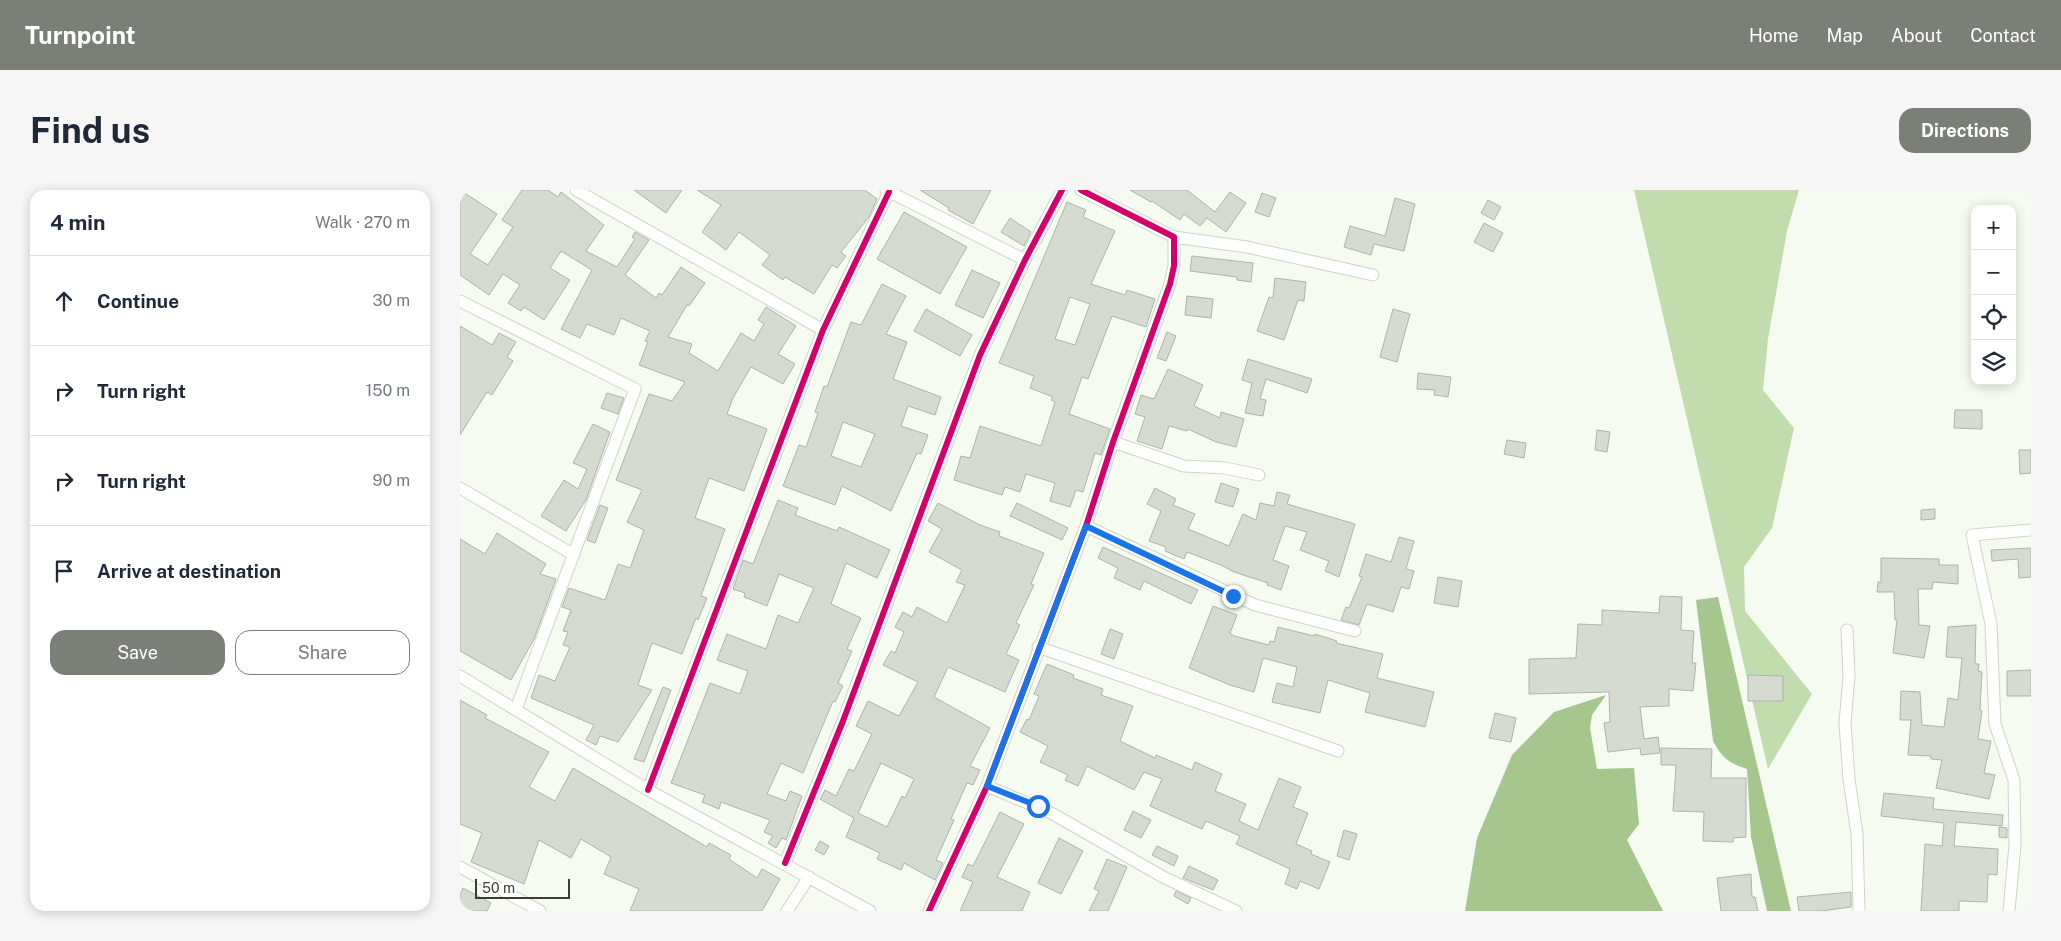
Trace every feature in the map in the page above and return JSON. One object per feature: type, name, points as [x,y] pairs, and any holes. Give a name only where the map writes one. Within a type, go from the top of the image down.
[{"type":"street","points":[[576,190],[823,330]]},
{"type":"street","points":[[785,864],[843,721],[980,355],[1025,260],[1062,190]]},
{"type":"street","points":[[1081,190],[1174,237],[1247,247],[1373,275]]},
{"type":"street","points":[[648,790],[823,330],[888,191],[1025,260]]},
{"type":"street","points":[[930,911],[987,786],[1038,647],[1086,526],[1113,442],[1170,284],[1174,266],[1174,237]]},
{"type":"street","points":[[460,301],[635,389],[516,709]]},
{"type":"street","points":[[1113,442],[1184,466],[1225,468],[1259,475]]},
{"type":"street","points":[[460,488],[574,555]]},
{"type":"street","points":[[1086,526],[1255,605],[1355,631]]},
{"type":"street","points":[[2009,911],[2016,845],[2014,780],[1995,724],[1991,624],[1972,535],[2031,530]]},
{"type":"street","points":[[1847,630],[1849,676],[1845,724],[1849,779],[1857,834],[1859,911]]},
{"type":"street","points":[[1038,647],[1338,751]]},
{"type":"street","points":[[460,676],[648,790],[870,911]]},
{"type":"street","points":[[987,786],[1053,814],[1165,878],[1236,911]]},
{"type":"street","points":[[460,867],[540,911]]},
{"type":"street","points":[[788,911],[809,877]]},
{"type":"shaded area","points":[[1634,190],[1799,190],[1787,231],[1768,339],[1763,390],[1794,428],[1772,528],[1744,567],[1745,611],[1812,694],[1768,769]]},
{"type":"shaded area","points":[[1718,597],[1791,911],[1767,911],[1751,837],[1747,769],[1727,759],[1713,741],[1696,600]]},
{"type":"shaded area","points":[[1606,695],[1592,715],[1590,728],[1597,769],[1634,768],[1639,824],[1627,840],[1663,911],[1465,911],[1477,838],[1512,755],[1554,712]]},
{"type":"building","points":[[460,190],[497,214],[470,254],[488,265],[513,227],[502,220],[522,190],[548,190],[558,197],[561,192],[604,225],[586,251],[617,267],[635,239],[632,237],[635,232],[649,240],[625,275],[656,298],[659,293],[662,295],[681,267],[705,283],[689,306],[687,305],[668,337],[692,344],[689,353],[718,371],[741,333],[754,341],[764,324],[758,320],[766,307],[796,326],[778,354],[795,364],[783,384],[751,367],[733,398],[727,414],[767,429],[744,491],[709,478],[695,518],[725,529],[701,596],[707,598],[698,620],[696,618],[682,654],[652,643],[638,685],[652,690],[618,742],[600,736],[596,745],[586,740],[594,725],[531,698],[539,675],[555,681],[570,647],[563,645],[568,632],[563,631],[571,610],[562,607],[569,588],[605,600],[618,564],[630,568],[644,530],[627,522],[642,490],[616,480],[649,394],[672,401],[685,382],[639,365],[648,342],[645,341],[650,331],[621,318],[614,335],[587,324],[580,338],[561,329],[592,270],[561,251],[550,268],[570,280],[544,320],[524,307],[521,311],[508,303],[520,285],[503,274],[489,295],[460,275]]},
{"type":"building","points":[[634,190],[682,190],[666,213]]},
{"type":"building","points":[[697,190],[865,190],[877,199],[869,217],[841,252],[846,256],[837,268],[832,265],[814,294],[785,277],[783,280],[762,265],[770,255],[739,232],[726,250],[702,232],[721,205]]},
{"type":"building","points":[[920,190],[991,190],[973,224],[948,210],[949,208]]},
{"type":"building","points":[[1130,190],[1187,190],[1215,212],[1230,192],[1246,203],[1226,232],[1207,218],[1200,226],[1184,214],[1180,220],[1152,201]]},
{"type":"building","points":[[1262,193],[1276,198],[1269,217],[1255,212]]},
{"type":"building","points":[[1395,198],[1415,204],[1404,251],[1374,244],[1371,255],[1344,247],[1350,226],[1385,236]]},
{"type":"building","points":[[1488,200],[1501,207],[1494,220],[1481,213]]},
{"type":"building","points":[[1067,202],[1086,210],[1083,217],[1115,231],[1091,284],[1125,295],[1127,290],[1155,299],[1146,327],[1112,316],[1088,379],[1082,377],[1069,414],[1110,429],[1101,455],[1095,453],[1083,492],[1076,490],[1070,507],[1050,501],[1055,483],[1026,474],[1020,492],[1005,487],[1002,495],[954,480],[961,456],[970,458],[980,426],[1041,446],[1055,402],[1051,400],[1053,397],[1030,388],[1034,376],[999,363]],"holes":[[[1070,297],[1090,304],[1075,345],[1055,339]]]},
{"type":"building","points":[[904,212],[967,247],[940,294],[877,259]]},
{"type":"building","points":[[1010,218],[1031,232],[1024,246],[1001,232]]},
{"type":"building","points":[[1484,223],[1503,233],[1493,252],[1474,242]]},
{"type":"building","points":[[1192,256],[1253,263],[1251,282],[1237,280],[1237,277],[1190,271]]},
{"type":"building","points":[[972,270],[1000,283],[983,318],[955,305]]},
{"type":"building","points":[[1275,278],[1306,282],[1304,301],[1298,300],[1284,340],[1257,331],[1269,297],[1273,298]]},
{"type":"building","points":[[882,284],[906,296],[886,334],[907,342],[893,379],[941,397],[935,415],[908,406],[901,426],[928,435],[921,454],[917,453],[891,511],[842,486],[835,505],[783,486],[799,445],[806,447],[818,413],[815,412],[824,386],[827,387],[851,322],[861,325]],"holes":[[[843,422],[875,434],[861,467],[831,456]]]},
{"type":"building","points":[[1187,296],[1213,299],[1211,318],[1185,315]]},
{"type":"building","points":[[926,309],[972,335],[960,356],[914,331]]},
{"type":"building","points":[[1393,309],[1410,314],[1397,362],[1380,357]]},
{"type":"building","points":[[460,326],[492,345],[499,333],[516,342],[507,357],[513,361],[492,395],[487,392],[460,435]]},
{"type":"building","points":[[1167,332],[1176,336],[1166,361],[1157,358]]},
{"type":"building","points":[[1248,359],[1312,379],[1307,393],[1266,379],[1260,399],[1266,400],[1263,416],[1245,413],[1252,383],[1242,380]]},
{"type":"building","points":[[1168,369],[1203,385],[1194,406],[1220,418],[1221,412],[1244,419],[1236,447],[1216,442],[1188,429],[1187,431],[1169,426],[1162,449],[1137,441],[1145,417],[1135,414],[1141,395],[1154,399]]},
{"type":"building","points":[[1418,373],[1451,377],[1448,397],[1434,395],[1435,390],[1417,389]]},
{"type":"building","points":[[607,393],[624,398],[618,414],[601,408]]},
{"type":"building","points":[[1955,410],[1982,410],[1982,429],[1954,428]]},
{"type":"building","points":[[593,424],[610,432],[586,500],[566,531],[541,516],[564,480],[578,489],[587,469],[573,463]]},
{"type":"building","points":[[1597,430],[1610,432],[1607,452],[1595,450]]},
{"type":"building","points":[[1507,440],[1526,443],[1524,458],[1504,454]]},
{"type":"building","points":[[2019,450],[2031,450],[2031,473],[2020,474]]},
{"type":"building","points":[[1221,483],[1239,489],[1233,507],[1215,502]]},
{"type":"building","points":[[1155,488],[1176,499],[1173,505],[1195,514],[1188,529],[1229,546],[1243,514],[1256,520],[1260,503],[1274,506],[1277,492],[1290,495],[1287,504],[1355,524],[1339,577],[1325,571],[1329,561],[1300,550],[1307,532],[1285,526],[1273,560],[1289,566],[1281,590],[1267,585],[1268,583],[1234,572],[1187,552],[1184,559],[1165,551],[1166,547],[1149,541],[1161,511],[1147,504]]},
{"type":"building","points":[[778,500],[798,508],[795,515],[837,531],[839,527],[890,550],[877,578],[846,563],[831,604],[861,618],[847,649],[852,651],[838,683],[843,686],[835,702],[833,701],[803,773],[781,763],[767,794],[786,801],[790,791],[802,796],[786,840],[782,838],[776,848],[768,843],[773,836],[764,832],[770,820],[721,802],[719,809],[702,802],[705,795],[671,783],[710,683],[740,694],[748,671],[717,660],[727,634],[766,649],[778,615],[798,623],[814,588],[779,574],[767,606],[744,597],[745,593],[733,589],[743,560],[753,564]]},
{"type":"building","points":[[938,503],[980,525],[1000,532],[999,536],[1044,553],[1031,584],[1034,585],[1016,623],[1020,625],[1006,654],[1019,660],[1005,692],[948,667],[934,697],[990,728],[970,766],[980,770],[973,785],[967,783],[951,819],[954,820],[936,860],[943,863],[935,880],[904,863],[901,870],[877,859],[880,853],[846,837],[854,818],[820,799],[825,790],[836,796],[849,769],[854,771],[872,734],[856,726],[868,701],[899,716],[918,682],[883,665],[891,651],[895,653],[904,632],[895,627],[903,612],[912,617],[917,607],[947,623],[965,585],[956,582],[962,570],[929,552],[942,529],[928,521]],"holes":[[[881,763],[914,779],[905,798],[902,796],[887,827],[858,813]]]},
{"type":"building","points":[[1017,503],[1068,528],[1062,540],[1010,516]]},
{"type":"building","points":[[600,505],[608,508],[595,543],[587,540]]},
{"type":"building","points":[[1935,509],[1935,519],[1921,520],[1921,510]]},
{"type":"building","points":[[497,533],[546,564],[540,574],[556,579],[534,639],[511,680],[460,651],[460,539],[485,554]]},
{"type":"building","points":[[1399,537],[1414,541],[1406,569],[1414,571],[1409,589],[1401,587],[1393,612],[1367,604],[1359,625],[1341,620],[1346,607],[1349,608],[1362,577],[1359,576],[1366,554],[1391,562]]},
{"type":"building","points":[[1103,547],[1198,590],[1191,604],[1144,581],[1140,590],[1114,578],[1118,568],[1098,558]]},
{"type":"building","points":[[2031,548],[2031,577],[2019,578],[2018,559],[1992,561],[1991,550]]},
{"type":"building","points":[[1881,558],[1939,559],[1939,565],[1958,565],[1958,584],[1933,582],[1932,589],[1918,589],[1919,625],[1930,626],[1924,658],[1893,653],[1897,620],[1895,620],[1894,592],[1877,592],[1878,582],[1881,582]]},
{"type":"building","points":[[1438,577],[1462,581],[1458,607],[1434,603]]},
{"type":"building","points":[[1660,596],[1682,597],[1681,630],[1694,631],[1692,663],[1696,663],[1693,691],[1669,689],[1669,706],[1640,707],[1644,739],[1658,737],[1660,753],[1641,755],[1640,748],[1608,752],[1604,723],[1610,722],[1609,692],[1529,694],[1529,659],[1576,658],[1578,624],[1602,625],[1602,610],[1659,613]]},
{"type":"building","points":[[1213,606],[1237,615],[1230,633],[1234,636],[1269,645],[1270,641],[1274,642],[1278,627],[1314,636],[1315,634],[1337,641],[1336,643],[1383,654],[1377,678],[1434,692],[1425,727],[1365,712],[1370,693],[1328,680],[1320,713],[1272,702],[1277,683],[1293,687],[1297,667],[1263,658],[1254,692],[1230,685],[1189,668]]},
{"type":"building","points":[[1976,625],[1975,664],[1979,664],[1978,671],[1982,672],[1980,710],[1982,711],[1978,739],[1991,741],[1984,773],[1995,775],[1989,799],[1936,788],[1942,760],[1931,759],[1931,756],[1908,755],[1911,720],[1900,720],[1901,691],[1920,692],[1922,725],[1944,727],[1948,698],[1958,700],[1962,658],[1946,657],[1948,627]]},
{"type":"building","points":[[1110,629],[1123,634],[1114,659],[1101,654]]},
{"type":"building","points":[[1047,664],[1074,675],[1073,678],[1103,689],[1101,695],[1133,706],[1120,741],[1155,758],[1156,755],[1192,770],[1195,762],[1222,774],[1215,791],[1246,804],[1239,821],[1258,830],[1279,778],[1301,787],[1293,807],[1308,813],[1296,844],[1312,851],[1311,854],[1330,862],[1319,889],[1300,881],[1297,889],[1285,884],[1290,869],[1236,844],[1240,836],[1206,821],[1202,829],[1150,806],[1162,779],[1144,772],[1134,790],[1087,766],[1078,786],[1065,780],[1068,775],[1040,762],[1048,746],[1020,732],[1027,719],[1029,720],[1039,696],[1034,694]]},
{"type":"building","points":[[2031,670],[2031,696],[2007,696],[2007,671]]},
{"type":"building","points":[[1748,675],[1783,676],[1783,701],[1748,701]]},
{"type":"building","points":[[663,687],[671,690],[644,762],[634,759]]},
{"type":"building","points":[[460,700],[487,715],[485,718],[549,752],[529,787],[555,801],[573,768],[707,847],[709,843],[731,855],[729,859],[757,878],[762,869],[780,879],[762,911],[630,911],[639,889],[604,874],[611,857],[581,839],[571,858],[539,840],[524,884],[471,862],[482,833],[460,824]]},
{"type":"building","points":[[1495,713],[1516,718],[1511,742],[1489,738]]},
{"type":"building","points":[[1661,748],[1712,749],[1711,778],[1746,778],[1746,837],[1733,838],[1733,842],[1703,841],[1704,812],[1673,811],[1676,765],[1661,765]]},
{"type":"building","points":[[1884,793],[1934,798],[1933,809],[2003,815],[2002,826],[1956,822],[1954,846],[1998,849],[1997,875],[1988,874],[1987,902],[1959,901],[1959,911],[1921,911],[1925,844],[1942,846],[1944,823],[1881,816]]},
{"type":"building","points":[[1133,811],[1151,820],[1141,838],[1124,830]]},
{"type":"building","points":[[1000,812],[1024,824],[997,877],[1030,892],[1022,911],[960,911],[973,882],[962,877],[968,864],[973,866]]},
{"type":"building","points":[[1999,827],[2007,828],[2007,838],[1999,837]]},
{"type":"building","points":[[1344,830],[1357,834],[1349,860],[1337,856]]},
{"type":"building","points":[[1059,838],[1083,851],[1061,894],[1038,883]]},
{"type":"building","points":[[820,841],[829,846],[824,855],[815,850]]},
{"type":"building","points":[[1157,846],[1178,856],[1174,866],[1152,855]]},
{"type":"building","points":[[1107,859],[1127,867],[1108,911],[1089,911],[1099,891],[1094,889]]},
{"type":"building","points":[[1189,866],[1218,880],[1213,890],[1183,878]]},
{"type":"building","points":[[1751,874],[1752,897],[1755,897],[1758,911],[1721,911],[1717,878]]},
{"type":"building","points":[[463,888],[491,903],[487,911],[460,911],[460,895]]},
{"type":"building","points":[[1176,891],[1191,898],[1188,904],[1174,896]]},
{"type":"building","points":[[1851,892],[1851,907],[1821,911],[1799,911],[1797,897]]},
{"type":"cycle path","points":[[785,863],[843,721],[980,355],[1025,260],[1062,190]]},
{"type":"cycle path","points":[[929,911],[987,786],[1086,526],[1113,442],[1170,284],[1174,266],[1174,237],[1081,190]]},
{"type":"cycle path","points":[[648,790],[823,330],[889,192]]},
{"type":"route","points":[[1038,806],[987,786],[1038,647],[1086,526],[1233,596]]}]
